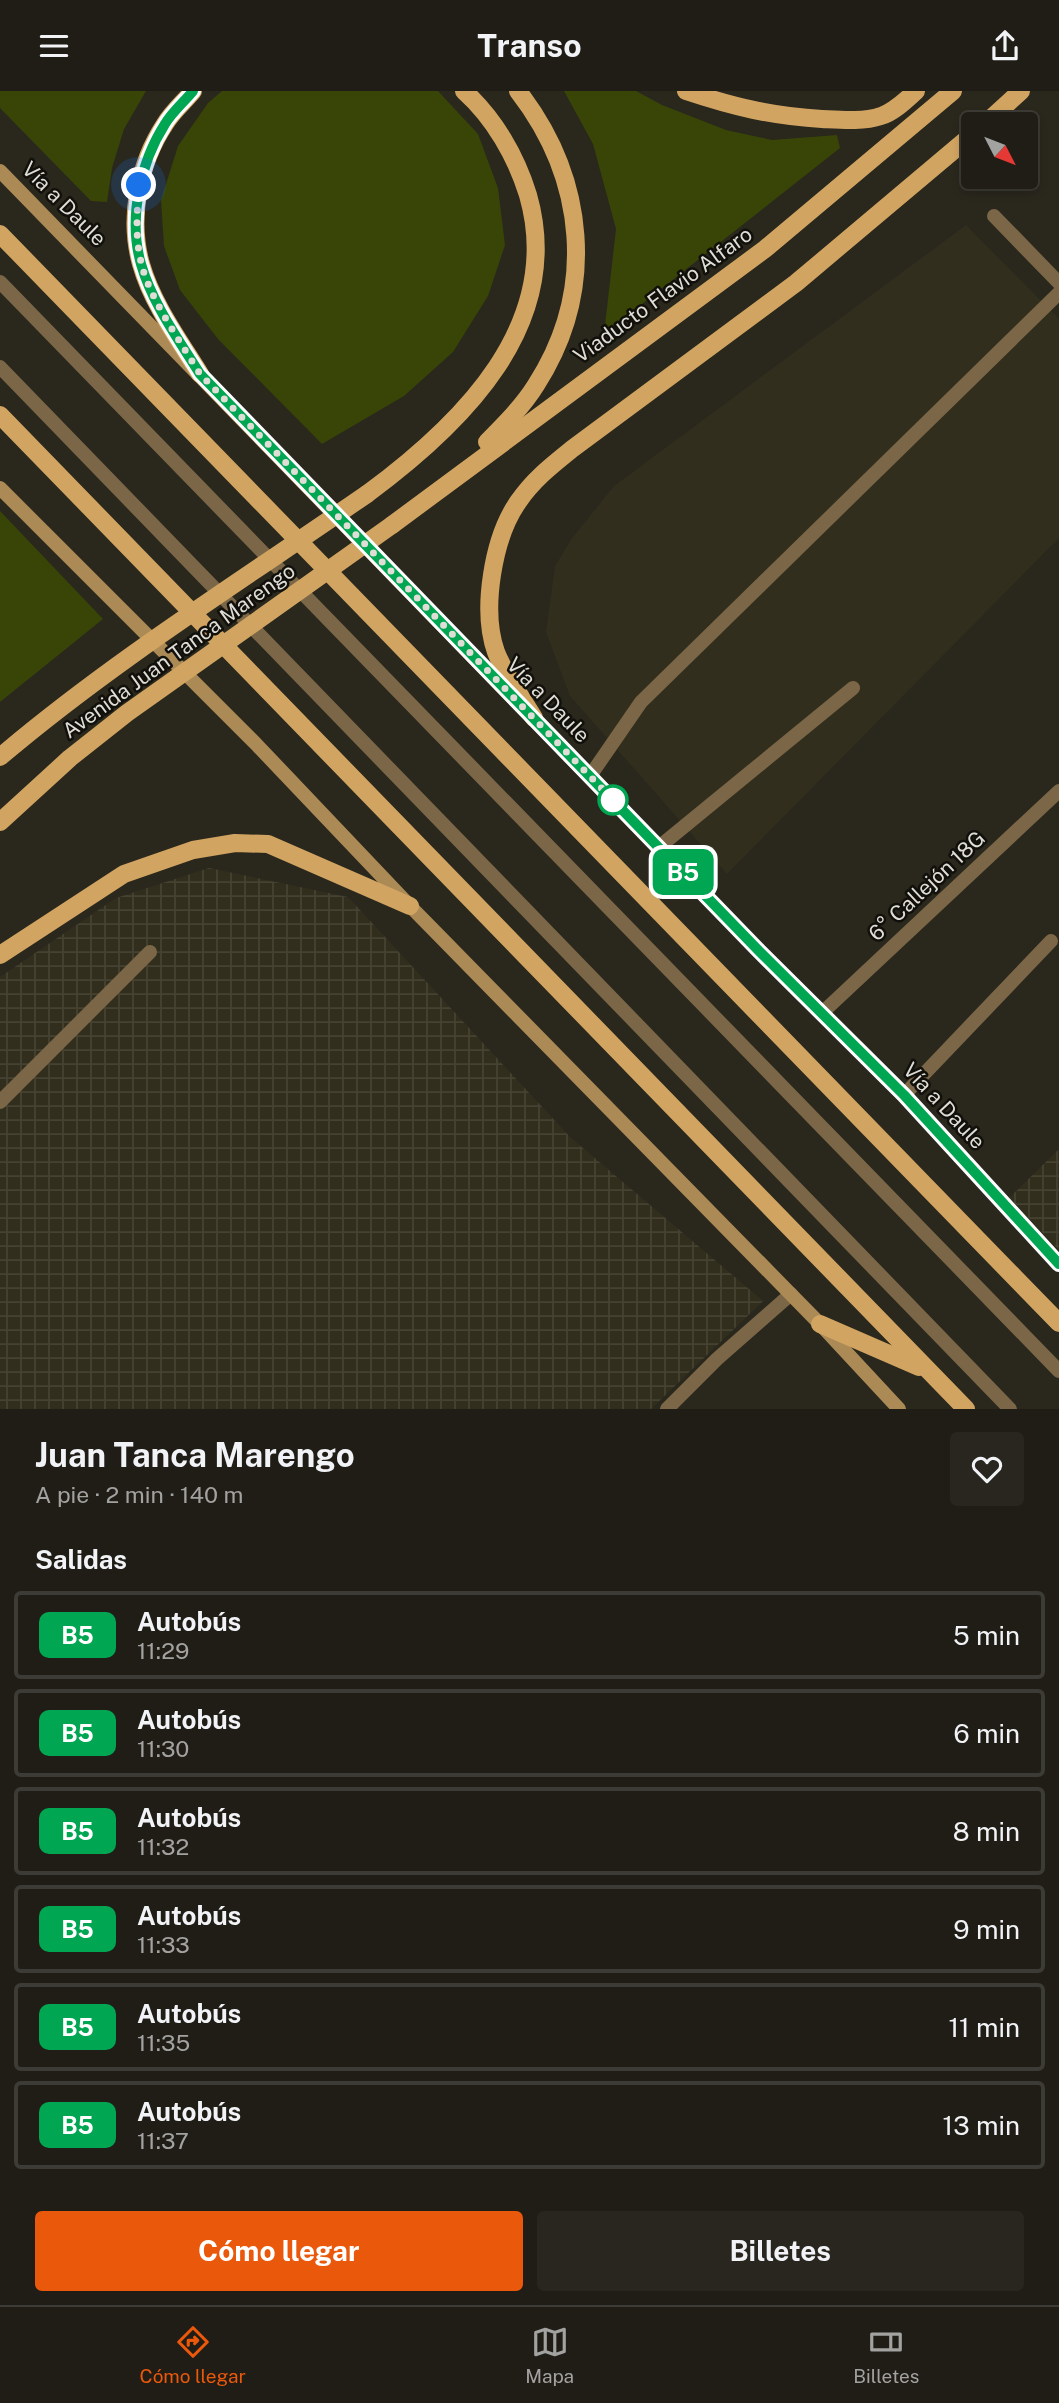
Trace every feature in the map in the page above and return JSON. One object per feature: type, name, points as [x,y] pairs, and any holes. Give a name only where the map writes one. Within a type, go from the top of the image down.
[{"type":"main road","points":[[193,91],[165,123],[148,156],[139,185],[136,220],[141,264],[160,307],[200,374]]},
{"type":"main road","name":"Avenida Juan Tanca Marengo","points":[[0,757],[100,678],[411,461],[456,418],[486,383],[511,345],[530,301],[536,256],[534,219],[522,175],[503,138],[478,103],[464,91]]},
{"type":"main road","points":[[454,478],[507,422],[536,386],[558,342],[572,293],[578,251],[574,210],[561,169],[534,112],[518,91]]},
{"type":"main road","points":[[686,91],[723,104],[775,116],[848,120],[882,116],[916,91]]},
{"type":"main road","name":"Viaducto Flavio Alfaro","points":[[391,525],[765,249],[953,91]]},
{"type":"main road","points":[[998,112],[1021,91]]},
{"type":"main road","points":[[534,718],[496,653],[490,624],[494,565],[501,536],[516,504],[537,477],[796,283],[961,144]]},
{"type":"main road","name":"Vía a Daule","points":[[0,171],[904,1095],[1059,1264]]},
{"type":"main road","points":[[0,235],[1059,1322]]},
{"type":"main road","points":[[0,415],[966,1409]]},
{"type":"main road","points":[[0,488],[256,744],[410,906],[791,1294],[899,1409]]},
{"type":"main road","name":"Avenida Juan Tanca Marengo","points":[[0,822],[70,758],[127,713],[391,525]]},
{"type":"main road","points":[[0,955],[124,874],[193,850],[235,843],[268,845],[410,906]]},
{"type":"main road","points":[[820,1324],[928,1371]]},
{"type":"street","points":[[995,216],[1059,283]]},
{"type":"street","points":[[0,282],[1059,1371]]},
{"type":"street","points":[[590,776],[641,702],[1059,293]]},
{"type":"street","points":[[0,367],[1010,1409]]},
{"type":"street","points":[[659,847],[852,688]]},
{"type":"street","name":"6° Callejón 18G","points":[[823,1013],[1059,791]]},
{"type":"street","points":[[904,1095],[1051,941]]},
{"type":"street","points":[[0,1102],[150,952]]},
{"type":"street","points":[[667,1409],[717,1359],[791,1294]]},
{"type":"shaded area","points":[[966,225],[1059,319],[1059,538],[727,874],[570,696],[546,632],[555,566],[572,538],[614,486]]},
{"type":"shaded area","points":[[209,868],[348,897],[570,1137],[763,1301],[651,1409],[0,1409],[0,977],[116,898]]},
{"type":"shaded area","points":[[1059,1149],[1059,1250],[1009,1198]]},
{"type":"green space","points":[[0,91],[146,91],[124,129],[112,168],[107,202],[91,201],[0,108]]},
{"type":"green space","points":[[222,91],[438,91],[478,134],[498,188],[505,245],[488,296],[453,352],[404,396],[322,444],[218,339],[180,290],[164,246],[161,200],[178,146],[208,103]]},
{"type":"green space","points":[[564,91],[636,91],[662,105],[726,130],[772,140],[837,135],[840,148],[604,334],[616,229],[593,144]]},
{"type":"green space","points":[[0,511],[103,619],[0,702]]},
{"type":"bus line","name":"B5","points":[[193,91],[165,123],[148,156],[139,185],[136,220],[141,264],[160,307],[200,374],[759,951],[904,1095],[1059,1264]]},
{"type":"route","points":[[139,185],[136,220],[141,264],[160,307],[200,374],[613,800]]}]
